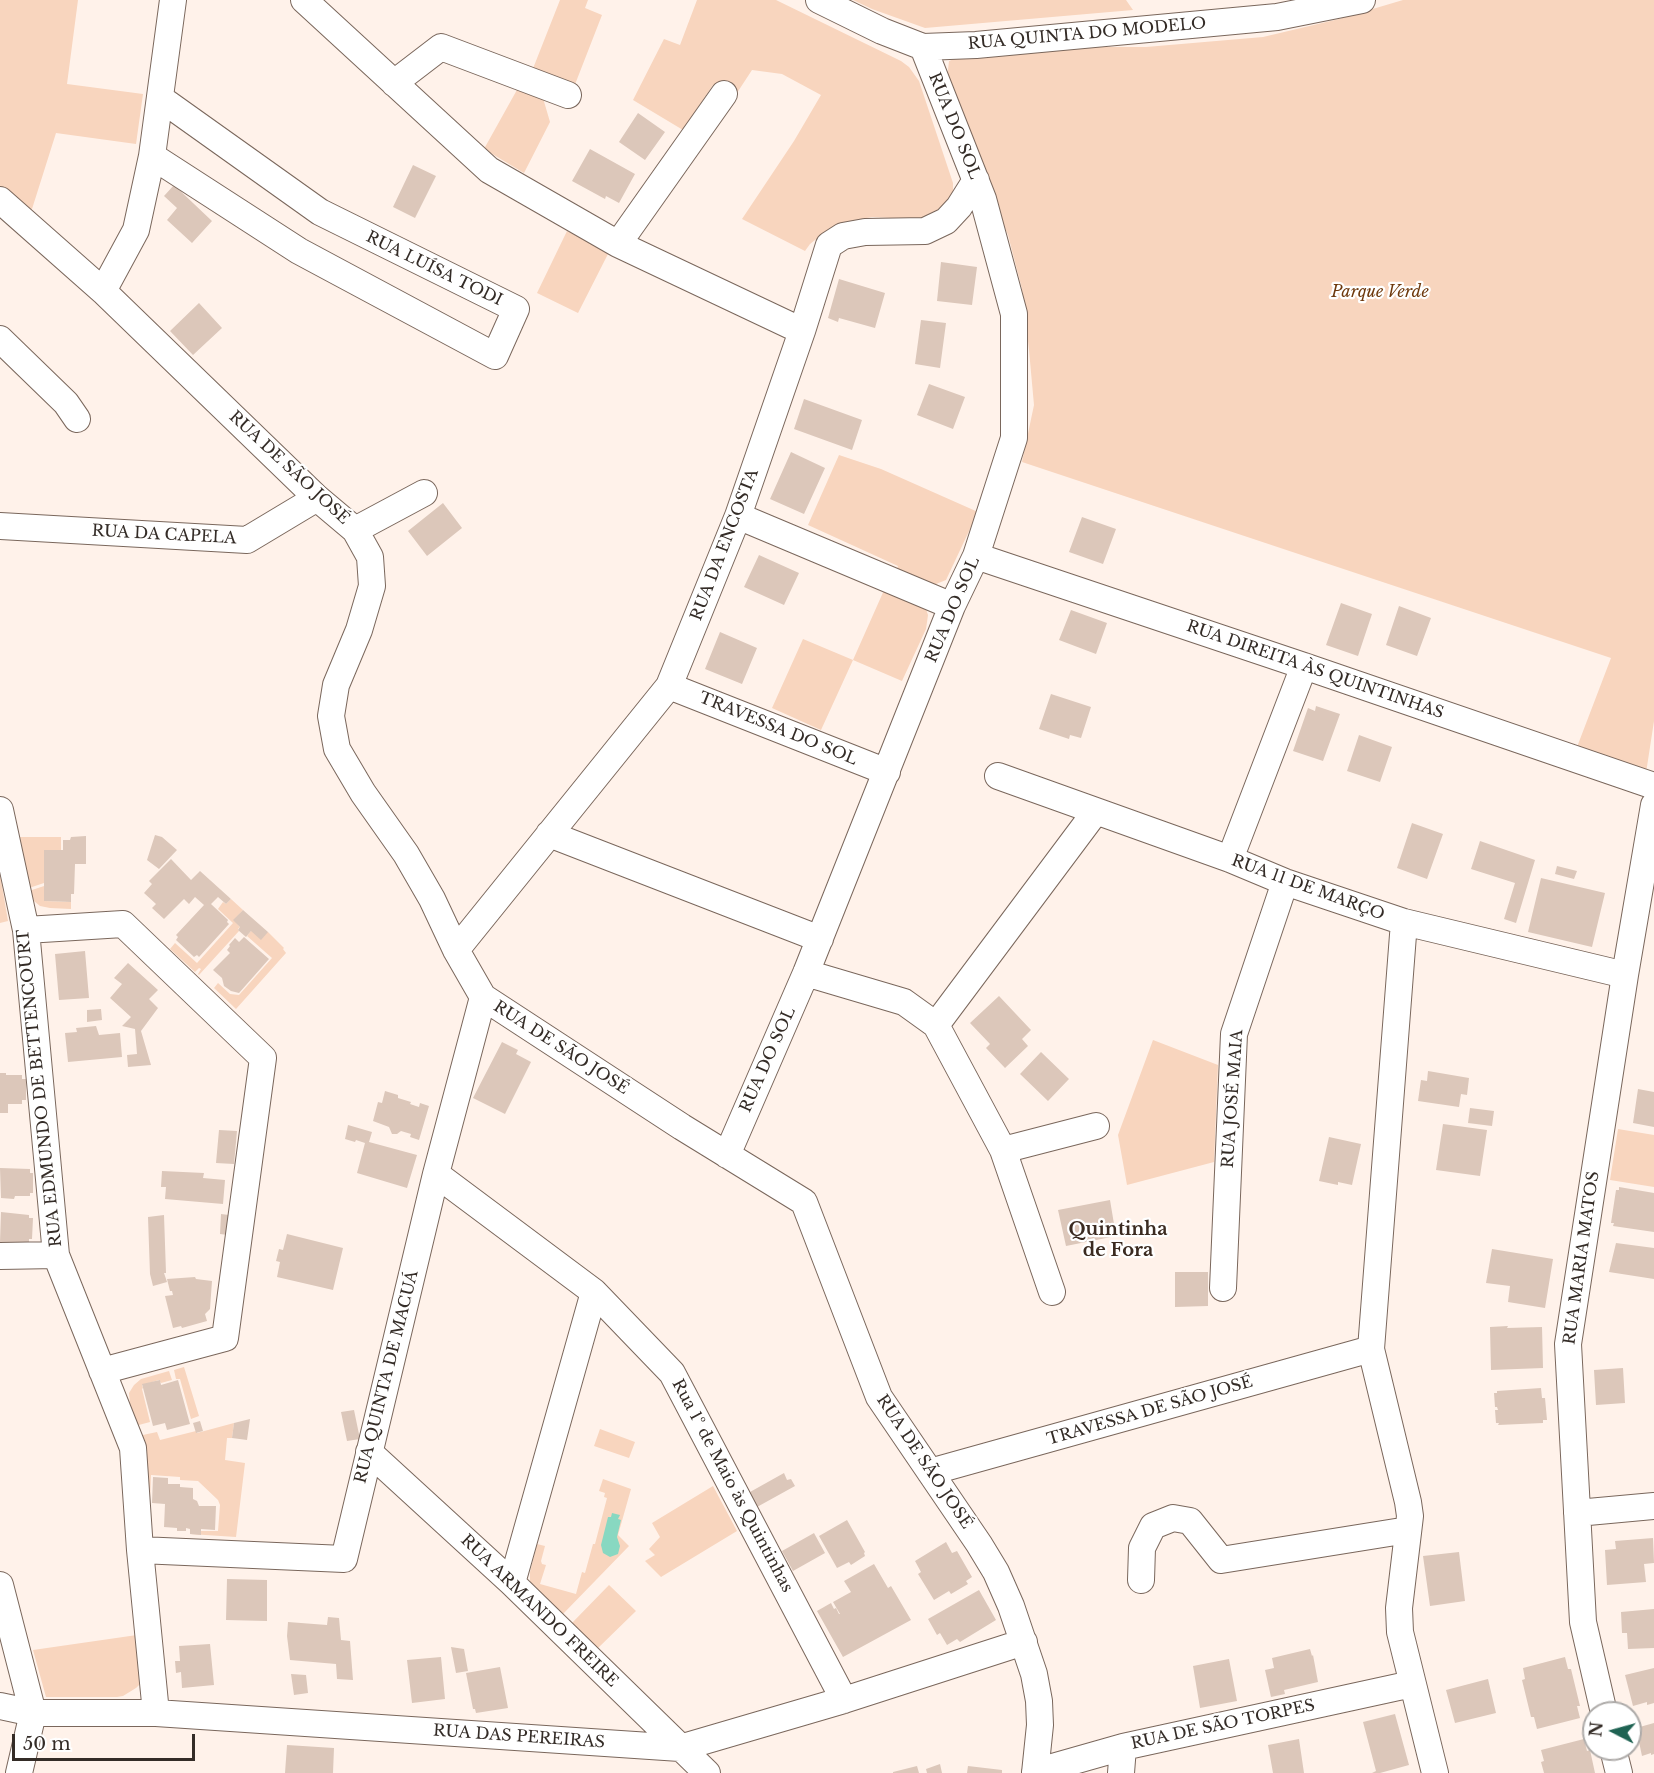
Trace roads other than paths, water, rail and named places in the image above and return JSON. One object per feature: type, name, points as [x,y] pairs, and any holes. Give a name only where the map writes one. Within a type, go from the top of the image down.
[{"type":"street","points":[[103,291],[136,230],[152,156],[174,0]]},
{"type":"street","points":[[304,0],[489,170],[618,244],[802,332]]},
{"type":"street","name":"RUA QUINTA DO MODELO","points":[[819,0],[882,31],[923,47],[976,45],[1277,17],[1362,0]]},
{"type":"street","points":[[394,83],[441,47],[568,95]]},
{"type":"street","name":"RUA DO SOL","points":[[727,1155],[806,973],[952,606],[976,556],[1014,438],[1014,314],[976,180],[923,47]]},
{"type":"street","points":[[618,244],[724,94]]},
{"type":"street","name":"RUA LUÍSA TODI","points":[[152,156],[299,251],[495,356],[516,309],[320,212],[160,98]]},
{"type":"street","name":"RUA DA ENCOSTA","points":[[456,950],[669,686],[738,516],[802,332],[829,245],[843,236],[865,232],[925,231],[945,221],[959,207],[976,180]]},
{"type":"street","name":"RUA DE SÃO JOSÉ","points":[[0,200],[103,291],[317,498],[355,530],[370,557],[372,586],[359,630],[336,685],[331,716],[337,749],[363,793],[406,854],[432,899],[456,950],[483,996],[586,1066],[804,1202],[879,1397],[979,1544],[996,1572],[1011,1606],[1034,1674],[1039,1701],[1040,1725],[1035,1772]]},
{"type":"street","points":[[0,339],[66,403],[77,419]]},
{"type":"street","points":[[355,530],[424,494]]},
{"type":"street","name":"RUA DA CAPELA","points":[[0,525],[247,540],[317,498]]},
{"type":"street","points":[[738,516],[952,606]]},
{"type":"street","name":"RUA DIREITA ÀS QUINTINHAS","points":[[976,556],[1654,786]]},
{"type":"street","points":[[1230,859],[1304,666]]},
{"type":"street","name":"TRAVESSA DO SOL","points":[[669,686],[887,772]]},
{"type":"street","name":"RUA 11 DE MARÇO","points":[[998,776],[1230,859],[1285,882],[1404,922],[1625,975]]},
{"type":"street","name":"RUA MARIA MATOS","points":[[1601,1701],[1583,1623],[1568,1344],[1625,975],[1654,805]]},
{"type":"street","name":"RUA EDMUNDO DE BETTENCOURT","points":[[0,810],[26,930],[56,1256],[133,1448],[140,1550],[156,1713]]},
{"type":"street","points":[[936,1025],[1096,811]]},
{"type":"street","points":[[549,834],[820,939]]},
{"type":"street","name":"RUA JOSÉ MAIA","points":[[1223,1288],[1234,1034],[1285,882]]},
{"type":"street","points":[[1404,922],[1371,1349],[1408,1502],[1410,1516],[1399,1608],[1400,1632],[1435,1773]]},
{"type":"street","points":[[26,930],[123,924],[263,1058],[225,1338],[102,1371]]},
{"type":"street","points":[[806,973],[904,1002],[936,1025],[1003,1150],[1052,1292]]},
{"type":"street","name":"RUA QUINTA DE MACUÁ","points":[[140,1550],[344,1559],[436,1174],[483,996]]},
{"type":"street","points":[[1003,1150],[1096,1126]]},
{"type":"street","name":"Rua 1º de Maio às Quintinhas","points":[[436,1174],[594,1292],[672,1373],[844,1700]]},
{"type":"street","points":[[0,1256],[56,1256]]},
{"type":"street","points":[[512,1583],[594,1292]]},
{"type":"street","name":"TRAVESSA DE SÃO JOSÉ","points":[[930,1472],[1371,1349]]},
{"type":"street","name":"RUA ARMANDO FREIRE","points":[[369,1452],[512,1583],[707,1773]]},
{"type":"street","points":[[1577,1514],[1654,1506]]},
{"type":"street","points":[[1141,1580],[1142,1548],[1153,1526],[1173,1518],[1190,1521],[1221,1560],[1408,1530]]},
{"type":"street","points":[[0,1585],[33,1713],[19,1773]]},
{"type":"street","name":"RUA DAS PEREIRAS","points":[[0,1706],[33,1713],[156,1713],[680,1748],[844,1700],[1024,1642]]},
{"type":"street","name":"RUA DE SÃO TORPES","points":[[1035,1772],[1124,1747],[1412,1684]]},
{"type":"street","points":[[1121,1773],[1124,1747]]},
{"type":"district","name":"Quintinha de Fora","points":[[1118,1240]]},
{"type":"park label","name":"Parque Verde","points":[[1380,292]]}]
